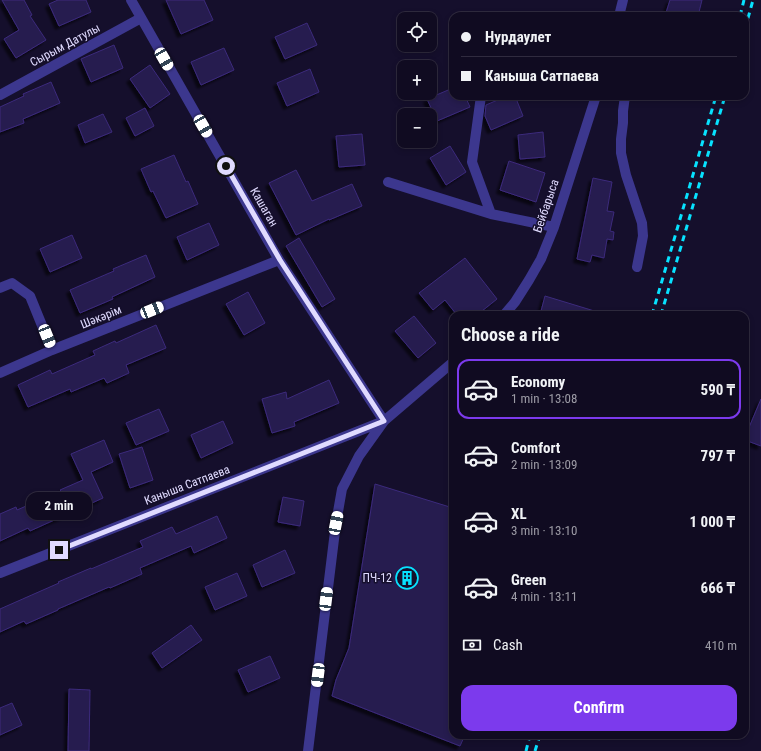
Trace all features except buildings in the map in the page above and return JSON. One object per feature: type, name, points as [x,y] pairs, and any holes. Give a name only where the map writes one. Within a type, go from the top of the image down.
[{"type":"street","name":"Кашаган","points":[[131,0],[280,260],[384,421]]},
{"type":"street","points":[[619,12],[623,0]]},
{"type":"street","name":"Сырым Датулы","points":[[0,95],[142,18]]},
{"type":"street","points":[[480,100],[472,162],[491,214]]},
{"type":"street","name":"Бейбарыса","points":[[507,311],[515,302],[541,259],[554,227],[595,100]]},
{"type":"street","points":[[624,100],[621,153],[626,175],[642,224],[643,236],[637,266]]},
{"type":"street","points":[[388,182],[491,214],[554,227]]},
{"type":"street","name":"Шәкәрім","points":[[0,373],[52,350],[280,260]]},
{"type":"street","points":[[0,288],[12,283],[30,296],[52,350]]},
{"type":"street","points":[[308,751],[336,523],[342,489],[359,456],[384,421],[449,369]]},
{"type":"street","name":"Каныша Сатпаева","points":[[0,573],[384,421]]},
{"type":"railway","points":[[741,12],[744,0]]},
{"type":"railway","points":[[749,14],[753,0]]},
{"type":"railway","points":[[653,311],[715,100]]},
{"type":"railway","points":[[662,311],[724,100]]},
{"type":"railway","points":[[526,751],[529,739]]},
{"type":"railway","points":[[535,751],[539,739]]},
{"type":"place","name":"ПЧ-12","points":[[407,578]]},
{"type":"route","points":[[59,550],[384,421],[280,260],[226,166]]}]
